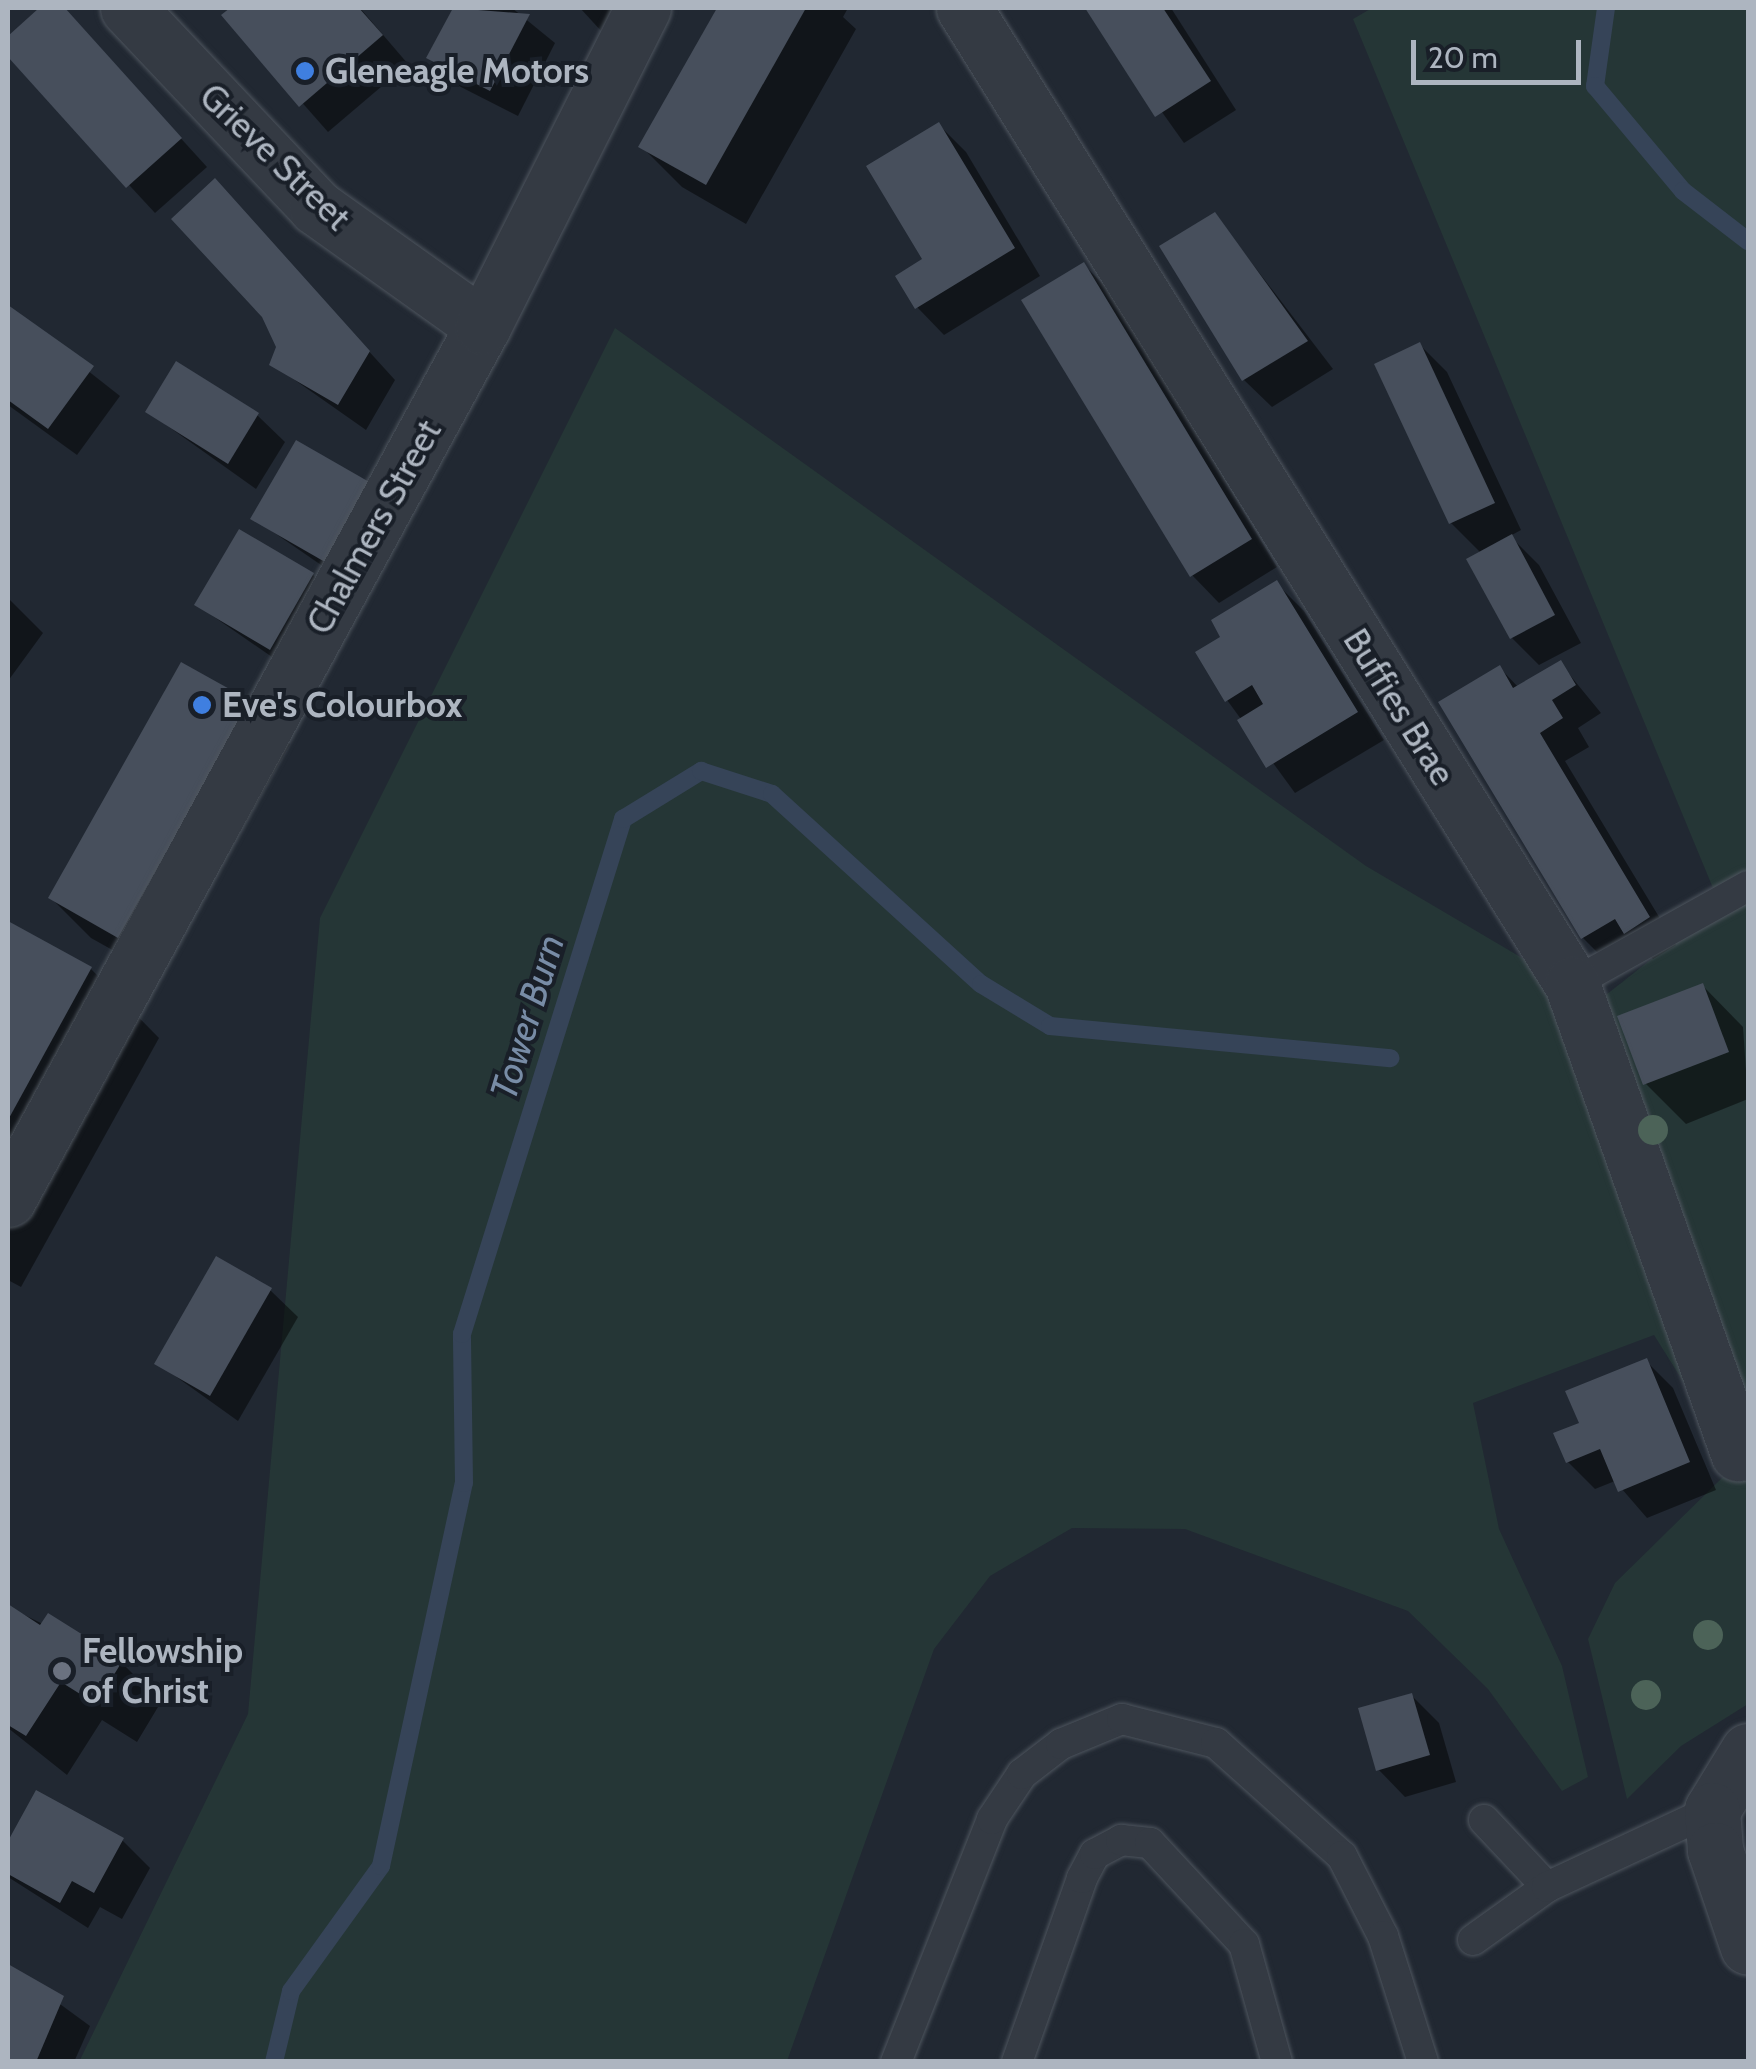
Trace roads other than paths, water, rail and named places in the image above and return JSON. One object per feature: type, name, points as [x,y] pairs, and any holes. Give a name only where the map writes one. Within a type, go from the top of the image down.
[{"type":"street","name":"Grieve Street","points":[[128,8],[316,207],[484,326]]},
{"type":"street","name":"Chalmers Street","points":[[8,1199],[24,1131],[484,326],[643,8]]},
{"type":"street","name":"Buffies Brae","points":[[964,8],[1572,984],[1738,1454]]},
{"type":"street","points":[[1748,1750],[1712,1810],[1715,1850],[1748,1947]]},
{"type":"lane","points":[[1572,984],[1748,886]]},
{"type":"lane","points":[[896,2062],[992,1818],[1022,1774],[1061,1744],[1122,1719],[1216,1743],[1342,1856],[1383,1936],[1423,2062]]},
{"type":"lane","points":[[1474,1940],[1547,1887],[1712,1810]]},
{"type":"lane","points":[[1484,1820],[1547,1887]]},
{"type":"lane","points":[[1017,2062],[1082,1878],[1095,1854],[1121,1840],[1150,1843],[1244,1944],[1276,2062]]},
{"type":"waterway","name":"Tower Burn","points":[[1606,8],[1595,86],[1683,191],[1748,241]]},
{"type":"waterway","name":"Tower Burn","points":[[274,2062],[291,1991],[381,1866],[464,1483],[462,1334],[623,819],[701,771],[772,794],[981,984],[1050,1026],[1391,1058]]},
{"type":"place","name":"Gleneagle Motors","points":[[305,71]]},
{"type":"place","name":"Eve's Colourbox","points":[[202,705]]},
{"type":"place","name":"Fellowship of Christ","points":[[62,1671]]}]
